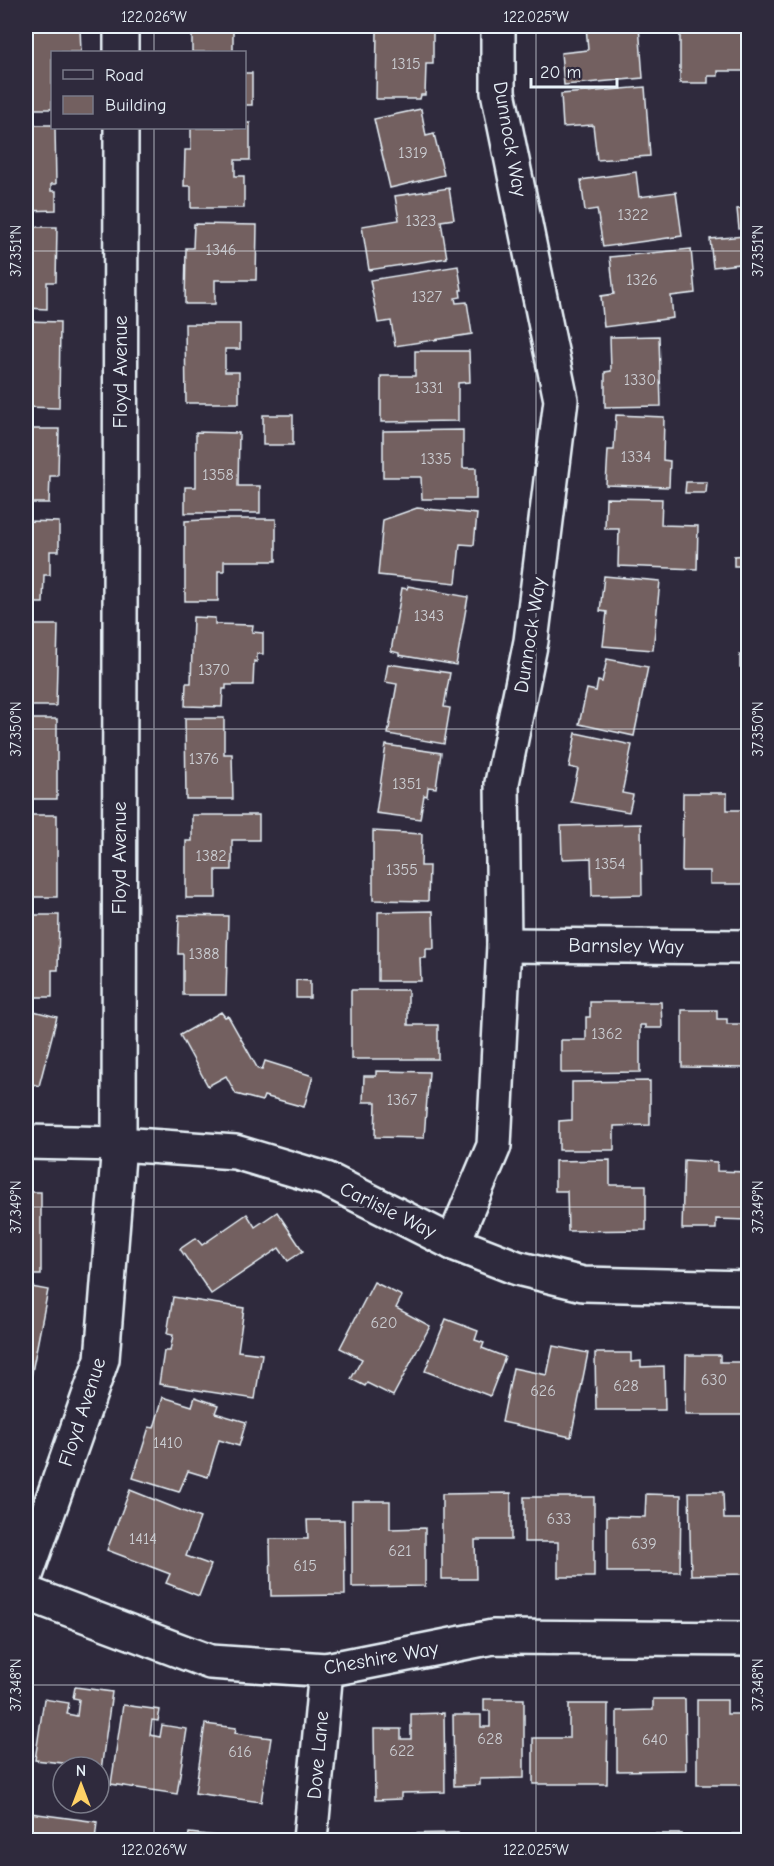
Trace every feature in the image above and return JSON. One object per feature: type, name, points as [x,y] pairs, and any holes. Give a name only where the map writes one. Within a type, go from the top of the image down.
[{"type":"street","points":[[121,26],[121,51]]},
{"type":"street","name":"Dunnock Way","points":[[453,1243],[494,1146],[504,945],[502,783],[531,641],[561,400],[498,92],[498,26]]},
{"type":"street","name":"Floyd Avenue","points":[[26,1575],[102,1359],[119,1144],[121,129]]},
{"type":"street","name":"Barnsley Way","points":[[504,945],[748,947]]},
{"type":"street","name":"Carlisle Way","points":[[26,1142],[119,1144],[235,1152],[326,1179],[453,1243],[517,1268],[583,1284],[748,1288]]},
{"type":"street","name":"Cheshire Way","points":[[26,1593],[210,1662],[326,1670],[493,1637],[748,1639]]},
{"type":"street","name":"Dove Lane","points":[[310,1840],[326,1670]]},
{"type":"building","points":[[586,26],[639,26],[643,78],[564,85],[561,53],[588,50]]},
{"type":"building","points":[[707,26],[748,26],[748,71],[718,71],[718,76],[708,76],[708,83],[680,83],[680,28],[707,28]]},
{"type":"building","points":[[80,27],[81,51],[51,51],[51,109],[26,109],[26,28]]},
{"type":"building","points":[[233,29],[233,51],[192,51],[192,30]]},
{"type":"building","points":[[377,30],[433,30],[433,64],[426,64],[425,95],[421,95],[420,99],[376,99]]},
{"type":"building","points":[[246,73],[252,73],[252,105],[246,105]]},
{"type":"building","points":[[645,87],[650,156],[597,160],[593,125],[563,127],[561,94]]},
{"type":"building","points":[[421,109],[426,136],[434,134],[444,175],[390,188],[374,119]]},
{"type":"building","points":[[246,123],[250,123],[250,160],[235,160],[235,176],[244,176],[244,208],[191,208],[191,186],[184,186],[185,150],[191,150],[191,129],[246,129]]},
{"type":"building","points":[[26,125],[51,125],[51,129],[55,129],[56,184],[51,184],[51,191],[56,191],[56,210],[26,211]]},
{"type":"building","points":[[636,172],[639,197],[676,192],[682,236],[603,247],[597,209],[585,211],[581,180]]},
{"type":"building","points":[[449,188],[454,219],[441,221],[447,258],[369,270],[362,226],[399,220],[395,196]]},
{"type":"building","points":[[748,208],[748,228],[739,229],[737,209]]},
{"type":"building","points":[[194,224],[257,225],[256,280],[215,280],[215,304],[185,304],[186,248],[193,248]]},
{"type":"building","points":[[26,227],[57,227],[56,282],[47,282],[47,309],[26,308]]},
{"type":"building","points":[[745,236],[748,263],[713,267],[710,239]]},
{"type":"building","points":[[691,249],[695,293],[671,296],[673,318],[604,327],[601,296],[614,294],[610,257]]},
{"type":"building","points":[[458,266],[462,290],[460,290],[461,297],[455,298],[456,303],[467,302],[472,334],[395,346],[391,321],[378,323],[370,280]]},
{"type":"building","points":[[26,321],[60,322],[59,408],[26,407]]},
{"type":"building","points":[[185,324],[240,324],[240,349],[225,349],[225,372],[239,372],[239,403],[186,403]]},
{"type":"building","points":[[659,336],[661,406],[605,407],[605,372],[611,371],[610,337]]},
{"type":"building","points":[[415,351],[469,351],[470,382],[458,383],[458,421],[381,422],[381,376],[415,376]]},
{"type":"building","points":[[263,415],[293,415],[293,445],[263,445]]},
{"type":"building","points":[[616,415],[664,417],[663,460],[670,461],[669,487],[606,485],[608,450],[614,450]]},
{"type":"building","points":[[26,429],[59,429],[58,476],[50,476],[49,503],[26,503]]},
{"type":"building","points":[[463,430],[463,468],[476,468],[476,499],[422,499],[421,477],[383,477],[383,431]]},
{"type":"building","points":[[196,432],[239,433],[238,486],[260,486],[260,513],[185,513],[185,487],[196,487]]},
{"type":"building","points":[[686,482],[707,482],[706,493],[685,493]]},
{"type":"building","points":[[606,498],[662,499],[661,525],[698,526],[697,569],[618,566],[619,529],[605,529]]},
{"type":"building","points":[[417,508],[477,514],[474,545],[460,544],[456,583],[378,575],[383,520]]},
{"type":"building","points":[[276,519],[276,561],[224,561],[224,571],[218,571],[218,601],[185,601],[185,521]]},
{"type":"building","points":[[26,521],[59,522],[59,551],[50,551],[50,575],[44,575],[43,603],[26,603]]},
{"type":"building","points":[[748,555],[748,566],[734,566],[734,556]]},
{"type":"building","points":[[604,576],[660,581],[653,650],[603,646],[607,612],[600,611]]},
{"type":"building","points":[[408,586],[468,597],[456,665],[399,655],[391,651],[402,588],[407,589]]},
{"type":"building","points":[[193,617],[215,618],[215,624],[253,625],[252,632],[263,633],[263,654],[257,654],[257,662],[254,661],[253,685],[226,685],[226,689],[223,689],[222,707],[185,706],[186,683],[191,683]]},
{"type":"building","points":[[26,625],[58,625],[56,706],[26,706]]},
{"type":"building","points":[[740,655],[748,655],[748,667],[740,667]]},
{"type":"building","points":[[607,659],[648,667],[634,736],[579,724],[587,689],[596,691],[598,681],[602,682]]},
{"type":"building","points":[[388,664],[450,673],[444,707],[450,708],[444,744],[388,734],[397,684],[385,682]]},
{"type":"building","points":[[185,718],[224,718],[224,754],[232,754],[233,799],[186,799]]},
{"type":"building","points":[[28,719],[57,719],[57,799],[26,799]]},
{"type":"building","points":[[576,733],[632,745],[622,793],[633,795],[629,812],[571,802],[578,769],[569,767]]},
{"type":"building","points":[[386,745],[441,753],[436,788],[428,787],[427,796],[424,795],[420,819],[376,813]]},
{"type":"building","points":[[683,793],[727,793],[727,810],[748,810],[748,884],[710,884],[710,871],[682,871]]},
{"type":"building","points":[[26,815],[57,815],[57,897],[26,897]]},
{"type":"building","points":[[192,815],[259,815],[259,840],[232,840],[232,870],[216,870],[216,898],[186,898],[186,841],[192,841]]},
{"type":"building","points":[[641,824],[642,895],[592,896],[591,858],[562,859],[561,826]]},
{"type":"building","points":[[373,831],[422,834],[421,866],[429,866],[428,901],[373,900]]},
{"type":"building","points":[[433,911],[434,949],[426,949],[426,958],[420,958],[421,981],[378,981],[378,912]]},
{"type":"building","points":[[26,915],[59,915],[58,970],[52,970],[52,997],[26,997]]},
{"type":"building","points":[[179,915],[228,916],[226,995],[183,995],[183,954],[178,954]]},
{"type":"building","points":[[296,980],[310,981],[310,998],[296,998]]},
{"type":"building","points":[[351,990],[408,990],[408,1025],[438,1025],[438,1059],[351,1059]]},
{"type":"building","points":[[590,1002],[661,1002],[662,1028],[645,1028],[645,1025],[640,1025],[640,1072],[561,1073],[561,1040],[586,1040],[586,1017],[590,1017]]},
{"type":"building","points":[[26,1009],[57,1017],[39,1086],[26,1082]]},
{"type":"building","points":[[682,1010],[717,1010],[717,1019],[727,1019],[727,1024],[748,1024],[748,1068],[682,1067]]},
{"type":"building","points":[[221,1012],[225,1017],[228,1016],[258,1069],[262,1070],[265,1061],[313,1076],[304,1107],[264,1096],[262,1101],[236,1094],[226,1076],[208,1086],[180,1035]]},
{"type":"building","points":[[376,1071],[429,1072],[424,1138],[375,1137],[376,1102],[363,1102],[364,1076],[376,1076]]},
{"type":"building","points":[[650,1081],[650,1125],[614,1126],[614,1150],[559,1150],[559,1121],[572,1120],[572,1082]]},
{"type":"building","points":[[610,1160],[610,1185],[646,1185],[646,1230],[568,1231],[567,1191],[555,1191],[555,1161]]},
{"type":"building","points":[[684,1160],[717,1162],[717,1171],[748,1172],[748,1220],[716,1219],[716,1229],[682,1229]]},
{"type":"building","points":[[26,1192],[41,1192],[41,1275],[26,1275]]},
{"type":"building","points":[[277,1212],[303,1251],[288,1261],[279,1248],[211,1294],[180,1249],[196,1238],[202,1245],[247,1214],[255,1227]]},
{"type":"building","points":[[374,1282],[402,1296],[396,1308],[430,1326],[393,1396],[367,1383],[365,1386],[351,1379],[362,1359],[340,1348]]},
{"type":"building","points":[[26,1286],[48,1290],[31,1377],[26,1376]]},
{"type":"building","points":[[173,1297],[244,1308],[238,1351],[262,1354],[255,1399],[159,1384],[164,1351],[170,1351],[173,1335],[167,1334]]},
{"type":"building","points":[[446,1319],[478,1331],[475,1340],[484,1343],[482,1348],[505,1357],[490,1396],[425,1371]]},
{"type":"building","points":[[553,1346],[588,1353],[571,1437],[502,1422],[513,1368],[547,1375]]},
{"type":"building","points":[[595,1353],[631,1353],[631,1362],[641,1361],[641,1367],[664,1366],[665,1410],[596,1410]]},
{"type":"building","points":[[686,1355],[720,1355],[720,1362],[748,1362],[748,1415],[685,1415]]},
{"type":"building","points":[[163,1397],[192,1406],[195,1397],[218,1405],[215,1413],[246,1422],[239,1446],[219,1440],[208,1477],[188,1471],[179,1492],[133,1478],[149,1427],[154,1428]]},
{"type":"building","points":[[130,1490],[200,1518],[186,1556],[211,1565],[199,1596],[166,1583],[170,1574],[107,1550]]},
{"type":"building","points":[[689,1492],[723,1492],[724,1519],[748,1519],[748,1574],[691,1575]]},
{"type":"building","points":[[511,1493],[511,1540],[475,1540],[476,1579],[442,1579],[442,1494]]},
{"type":"building","points":[[646,1494],[681,1495],[680,1572],[607,1572],[607,1516],[645,1517]]},
{"type":"building","points":[[524,1497],[594,1497],[594,1577],[558,1577],[558,1542],[524,1542]]},
{"type":"building","points":[[352,1501],[390,1501],[390,1529],[425,1528],[425,1586],[352,1587]]},
{"type":"building","points":[[307,1520],[344,1520],[345,1595],[271,1596],[270,1539],[308,1539]]},
{"type":"building","points":[[75,1687],[112,1692],[103,1755],[51,1755],[51,1762],[35,1760],[44,1699],[69,1703],[67,1714],[77,1716],[79,1699],[73,1698]]},
{"type":"building","points":[[484,1699],[524,1699],[524,1778],[480,1779],[480,1785],[454,1786],[453,1715],[481,1715],[481,1727],[490,1727],[490,1711],[484,1711]]},
{"type":"building","points":[[653,1699],[685,1699],[686,1770],[617,1771],[617,1711],[653,1710]]},
{"type":"building","points":[[697,1700],[727,1700],[727,1714],[748,1714],[748,1785],[697,1785]]},
{"type":"building","points":[[569,1704],[608,1704],[607,1784],[533,1784],[533,1738],[569,1738]]},
{"type":"building","points":[[123,1705],[160,1710],[158,1721],[152,1720],[150,1735],[160,1737],[162,1725],[187,1729],[177,1794],[111,1784]]},
{"type":"building","points":[[444,1713],[445,1792],[401,1793],[401,1799],[375,1800],[374,1729],[401,1729],[401,1739],[411,1739],[411,1714]]},
{"type":"building","points":[[205,1724],[236,1728],[235,1733],[271,1738],[261,1802],[195,1793]]},
{"type":"building","points":[[30,1813],[97,1822],[95,1840],[26,1840]]},
{"type":"building","points":[[189,1833],[245,1839],[245,1840],[188,1840]]},
{"type":"building","points":[[458,1833],[458,1840],[388,1840],[387,1834]]},
{"type":"building","points":[[616,1834],[627,1834],[633,1840],[610,1840]]},
{"type":"building","points":[[647,1834],[682,1834],[682,1840],[647,1840]]},
{"type":"building","points":[[733,1834],[748,1834],[748,1840],[733,1840]]}]
